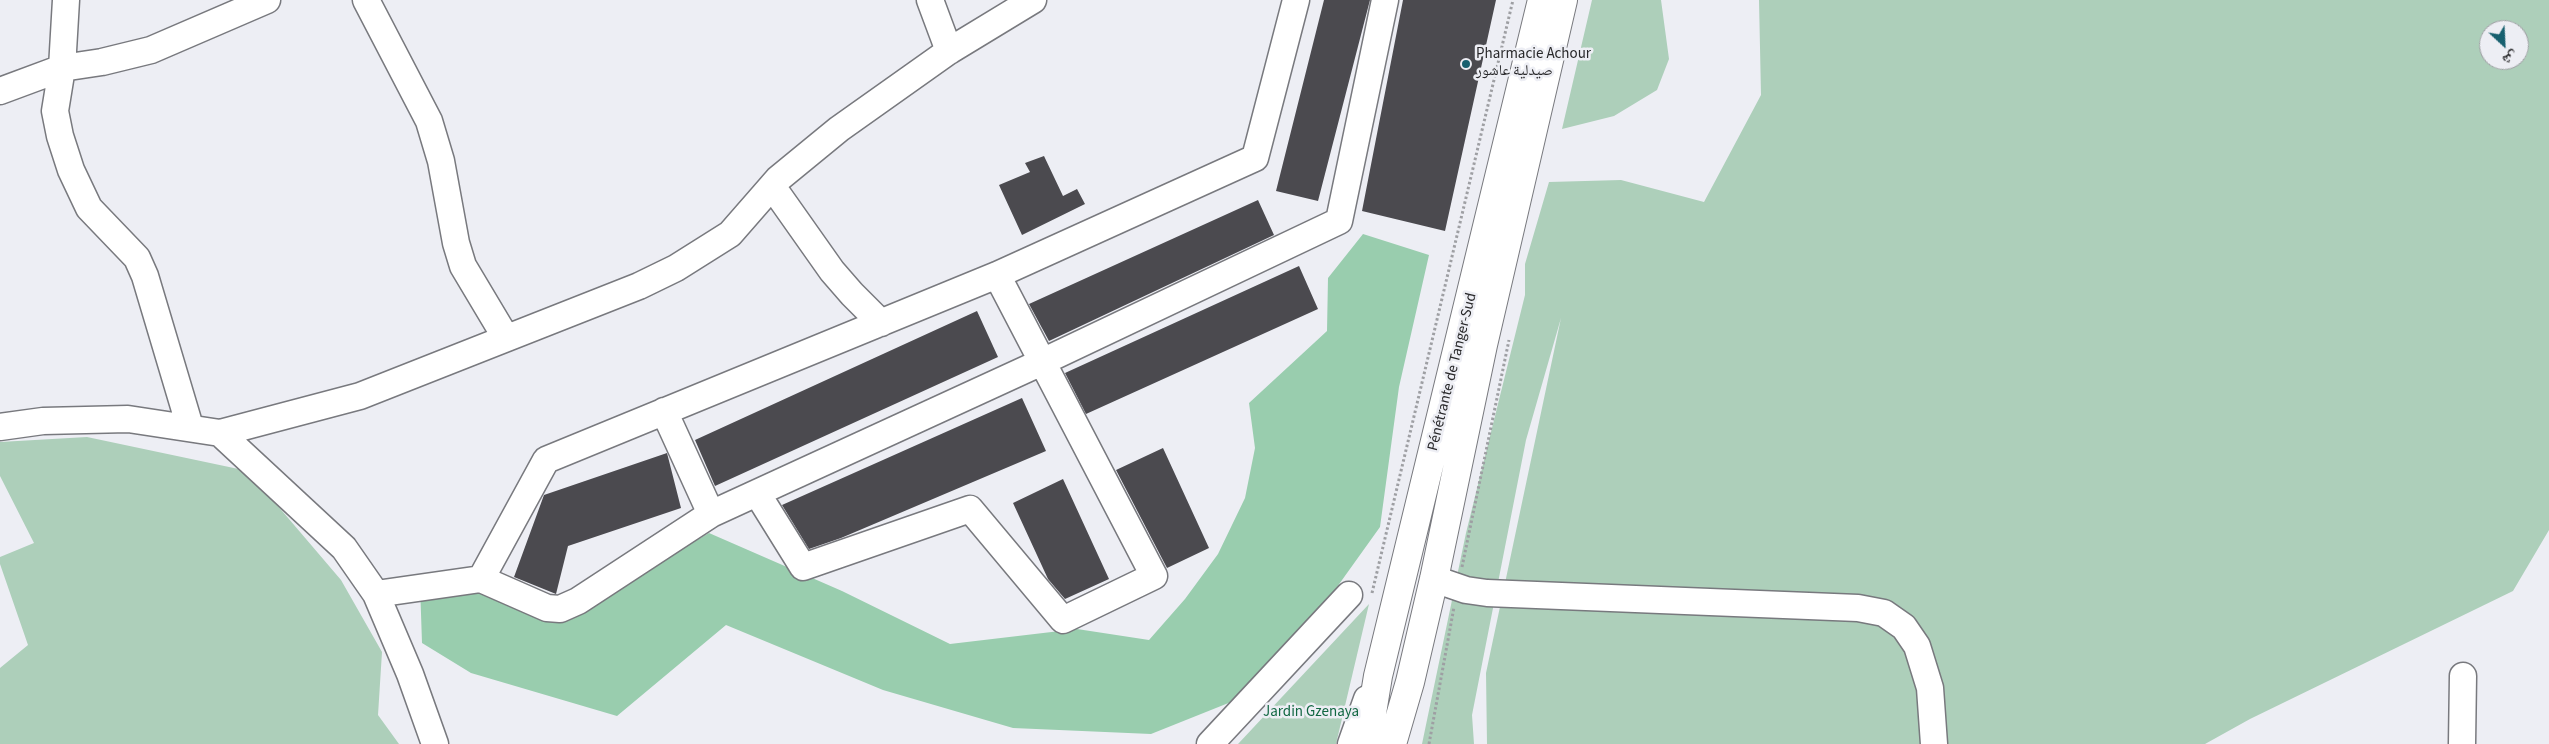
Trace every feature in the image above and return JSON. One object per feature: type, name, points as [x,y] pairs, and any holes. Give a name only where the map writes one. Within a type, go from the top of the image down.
[{"type":"highway","name":"Pénétrante de Tanger-Sud","points":[[1520,142],[1542,0]]},
{"type":"highway","name":"Pénétrante de Tanger-Sud","points":[[1367,744],[1378,676],[1495,248],[1520,142],[1563,0]]},
{"type":"highway","name":"Pénétrante de Tanger-Sud","points":[[1392,744],[1410,682],[1446,583],[1481,355],[1495,248]]},
{"type":"street","points":[[66,0],[62,68],[55,111],[71,170],[89,208],[137,258],[145,276],[190,427]]},
{"type":"street","points":[[0,91],[62,68],[102,62],[151,50],[267,0]]},
{"type":"street","points":[[366,0],[429,121],[441,161],[456,243],[464,266],[506,338]]},
{"type":"street","points":[[930,0],[949,51]]},
{"type":"street","points":[[0,427],[44,421],[128,419],[220,433],[360,396],[639,286],[676,268],[730,234],[772,186],[839,129],[949,51],[1033,0]]},
{"type":"street","points":[[481,578],[546,460],[997,275],[1255,158],[1296,0]]},
{"type":"street","points":[[376,594],[481,578],[548,608],[560,609],[585,596],[711,514],[1042,362],[1339,221],[1385,0]]},
{"type":"street","points":[[772,186],[832,271],[882,323]]},
{"type":"street","points":[[757,493],[803,567],[970,509],[1063,620],[1154,576],[997,275]]},
{"type":"street","points":[[664,411],[711,514]]},
{"type":"street","points":[[220,433],[344,548],[376,594],[410,674],[435,744]]},
{"type":"street","points":[[1446,583],[1486,593],[1858,608],[1884,613],[1904,627],[1917,646],[1930,688],[1934,744]]},
{"type":"street","points":[[1210,744],[1360,595]]},
{"type":"street","points":[[1351,744],[1362,709],[1378,676]]},
{"type":"street","points":[[2462,744],[2463,676]]},
{"type":"street","points":[[1406,744],[1410,682]]},
{"type":"path","points":[[1360,595],[1513,0]]},
{"type":"path","points":[[1429,744],[1446,583],[1511,334]]},
{"type":"green space","points":[[1592,0],[1661,0],[1669,59],[1657,90],[1614,116],[1562,129]]},
{"type":"green space","points":[[1759,0],[2549,0],[2549,530],[2513,591],[2250,719],[2205,744],[1487,744],[1486,673],[1561,318],[1526,440],[1472,715],[1474,744],[1422,744],[1466,533],[1525,295],[1525,264],[1549,182],[1621,180],[1704,202],[1761,95]]},
{"type":"green space","points":[[1363,234],[1429,255],[1399,387],[1380,527],[1327,601],[1281,682],[1151,734],[1013,728],[883,690],[726,625],[617,716],[471,673],[422,643],[420,584],[482,591],[560,620],[709,533],[842,591],[950,644],[1077,629],[1149,640],[1185,599],[1218,554],[1245,498],[1255,448],[1249,403],[1327,331],[1328,278]]},
{"type":"green space","points":[[87,437],[248,471],[341,580],[382,652],[378,715],[399,744],[0,744],[0,668],[28,645],[0,564],[0,557],[34,543],[0,476],[0,442]]},
{"type":"green space","name":"Jardin Gzenaya","points":[[1369,604],[1336,744],[1238,744]]},
{"type":"building","points":[[1324,0],[1370,0],[1318,201],[1276,191]]},
{"type":"building","points":[[1403,0],[1496,0],[1445,231],[1362,211]]},
{"type":"building","points":[[1044,156],[1063,196],[1077,189],[1085,204],[1022,235],[999,185],[1030,172],[1025,163]]},
{"type":"building","points":[[1258,200],[1274,235],[1049,341],[1029,304]]},
{"type":"building","points":[[1299,266],[1318,309],[1086,414],[1065,373]]},
{"type":"building","points":[[977,311],[998,357],[715,486],[695,440]]},
{"type":"building","points":[[1022,398],[1046,451],[841,538],[809,549],[782,505]]},
{"type":"building","points":[[1163,448],[1209,548],[1167,568],[1116,470]]},
{"type":"building","points":[[667,453],[681,508],[568,546],[556,594],[514,577],[544,495]]},
{"type":"building","points":[[1063,479],[1109,579],[1065,599],[1048,579],[1013,503]]},
{"type":"place","name":"Pharmacie Achour صيدلية عاشور","points":[[1466,64]]}]
